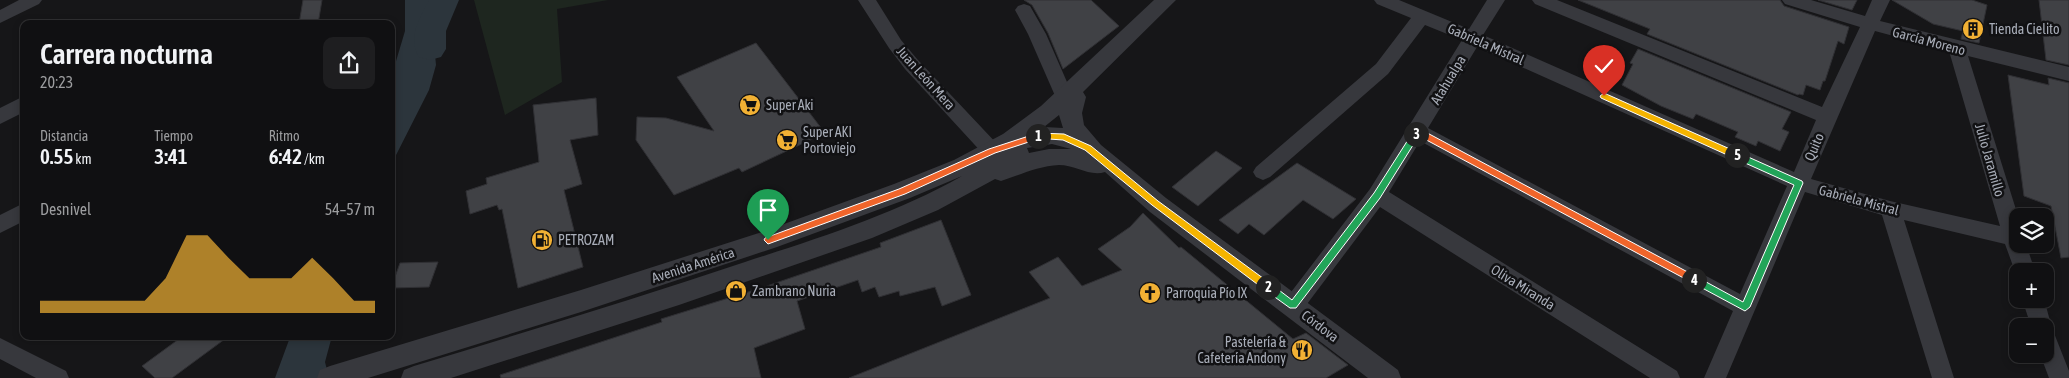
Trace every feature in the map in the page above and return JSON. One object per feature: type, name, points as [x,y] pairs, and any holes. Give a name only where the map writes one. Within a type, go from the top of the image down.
[{"type":"street","points":[[0,17],[33,0]]},
{"type":"street","name":"Juan León Mera","points":[[867,0],[895,44],[911,64],[992,151]]},
{"type":"street","name":"Avenida América","points":[[414,378],[638,308],[825,245],[884,222],[946,194],[994,168],[1038,136],[1070,97],[1166,0]]},
{"type":"street","name":"Gabriela Mistral","points":[[1383,0],[1799,183],[1890,209],[2009,236]]},
{"type":"street","name":"Atahualpa","points":[[1293,306],[1377,195],[1418,131],[1496,0]]},
{"type":"street","points":[[1541,0],[1826,117]]},
{"type":"street","name":"García Moreno","points":[[1792,0],[1870,25],[1957,49],[2069,74]]},
{"type":"street","name":"Quito","points":[[1715,378],[1826,117],[1881,0]]},
{"type":"street","points":[[1024,10],[1070,97],[1070,114],[1073,128],[1113,167]]},
{"type":"street","points":[[1263,172],[1382,69],[1422,16]]},
{"type":"street","name":"Julio Jaramillo","points":[[1957,49],[2009,227]]},
{"type":"street","name":"Avenida América","points":[[330,378],[635,284],[817,224],[902,191],[992,151],[1029,128],[1070,97]]},
{"type":"street","points":[[0,117],[20,105]]},
{"type":"street","points":[[1418,131],[1745,307]]},
{"type":"street","name":"Córdova","points":[[992,151],[1038,136],[1055,136],[1073,140],[1088,148],[1113,167],[1155,203]]},
{"type":"street","name":"Córdova","points":[[946,194],[1041,158],[1055,156],[1078,158],[1103,169],[1155,203],[1388,378]]},
{"type":"street","name":"Oliva Miranda","points":[[1377,195],[1669,378]]},
{"type":"street","points":[[1890,209],[1943,378]]},
{"type":"street","points":[[0,226],[20,214]]},
{"type":"street","points":[[0,348],[58,378]]},
{"type":"street","points":[[2054,361],[2060,378]]},
{"type":"shaded area","points":[[405,0],[442,0],[442,17],[434,44],[436,65],[429,90],[395,157],[395,65],[405,31]]},
{"type":"shaded area","points":[[474,0],[608,0],[557,9],[562,82],[505,115]]},
{"type":"shaded area","points":[[289,340],[331,340],[325,362],[329,378],[275,378]]},
{"type":"building","points":[[303,0],[322,0],[319,20],[300,20]]},
{"type":"building","points":[[1024,0],[1091,0],[1119,26],[1063,69],[1048,33],[1032,5]]},
{"type":"building","points":[[1578,0],[1780,0],[1784,6],[1849,27],[1844,44],[1838,41],[1825,81],[1823,81],[1820,90],[1806,85],[1803,95],[1798,95],[1647,34],[1650,29]]},
{"type":"building","points":[[1818,0],[1857,0],[1852,10]]},
{"type":"building","points":[[1892,0],[1972,0],[1987,5],[1979,43],[1961,39],[1963,31],[1933,24]]},
{"type":"building","points":[[2039,0],[2069,0],[2069,65],[2046,60]]},
{"type":"building","name":"Super Aki","points":[[756,43],[825,133],[742,172],[739,168],[674,195],[636,140],[637,117],[666,118],[714,131],[677,77]]},
{"type":"building","points":[[1638,49],[1791,112],[1782,129],[1789,132],[1780,151],[1758,141],[1756,146],[1735,137],[1738,132],[1696,114],[1693,119],[1661,106],[1622,85],[1633,64],[1630,63]]},
{"type":"building","points":[[2008,75],[2049,85],[2048,78],[2069,83],[2069,257],[2061,258],[2054,222],[2054,208],[2024,196]]},
{"type":"building","points":[[596,98],[598,135],[570,140],[582,184],[564,190],[583,267],[518,288],[502,209],[499,210],[497,205],[470,214],[466,191],[487,184],[486,178],[539,162],[533,105]]},
{"type":"building","points":[[1216,151],[1242,168],[1198,206],[1172,187]]},
{"type":"building","points":[[1297,163],[1356,199],[1333,219],[1303,200],[1264,235],[1249,224],[1238,234],[1219,220]]},
{"type":"building","name":"Parroquia Pío IX","points":[[1143,213],[1179,248],[1181,247],[1293,339],[1306,333],[1348,365],[1326,378],[849,378],[1050,298],[1029,272],[1058,257],[1082,286],[1122,270],[1098,249],[1130,227]]},
{"type":"building","points":[[941,220],[971,295],[942,306],[935,287],[900,296],[899,291],[879,297],[875,287],[862,292],[858,280],[797,301],[805,329],[754,348],[761,378],[501,378],[500,375],[662,322],[661,319],[761,288],[881,247],[880,243]]},
{"type":"building","points":[[438,262],[429,287],[395,288],[395,277],[400,263]]},
{"type":"building","points":[[178,340],[224,340],[172,378],[155,378],[142,366]]},
{"type":"waterway","points":[[430,49],[430,31],[444,0]]},
{"type":"place","name":"Tienda Cielito","points":[[1973,29]]},
{"type":"place","name":"Super Aki","points":[[750,105]]},
{"type":"place","name":"Super AKI Portoviejo","points":[[787,140]]},
{"type":"place","name":"PETROZAM","points":[[542,240]]},
{"type":"place","name":"Zambrano Nuria","points":[[736,291]]},
{"type":"place","name":"Parroquia Pío IX","points":[[1150,293]]},
{"type":"place","name":"Pastelería & Cafetería Andony","points":[[1302,350]]},
{"type":"route","points":[[768,240],[817,224],[902,191],[1009,144],[1038,136],[1064,137],[1096,153],[1155,203],[1293,306],[1377,195],[1418,131],[1745,307],[1799,183],[1604,96]]}]
